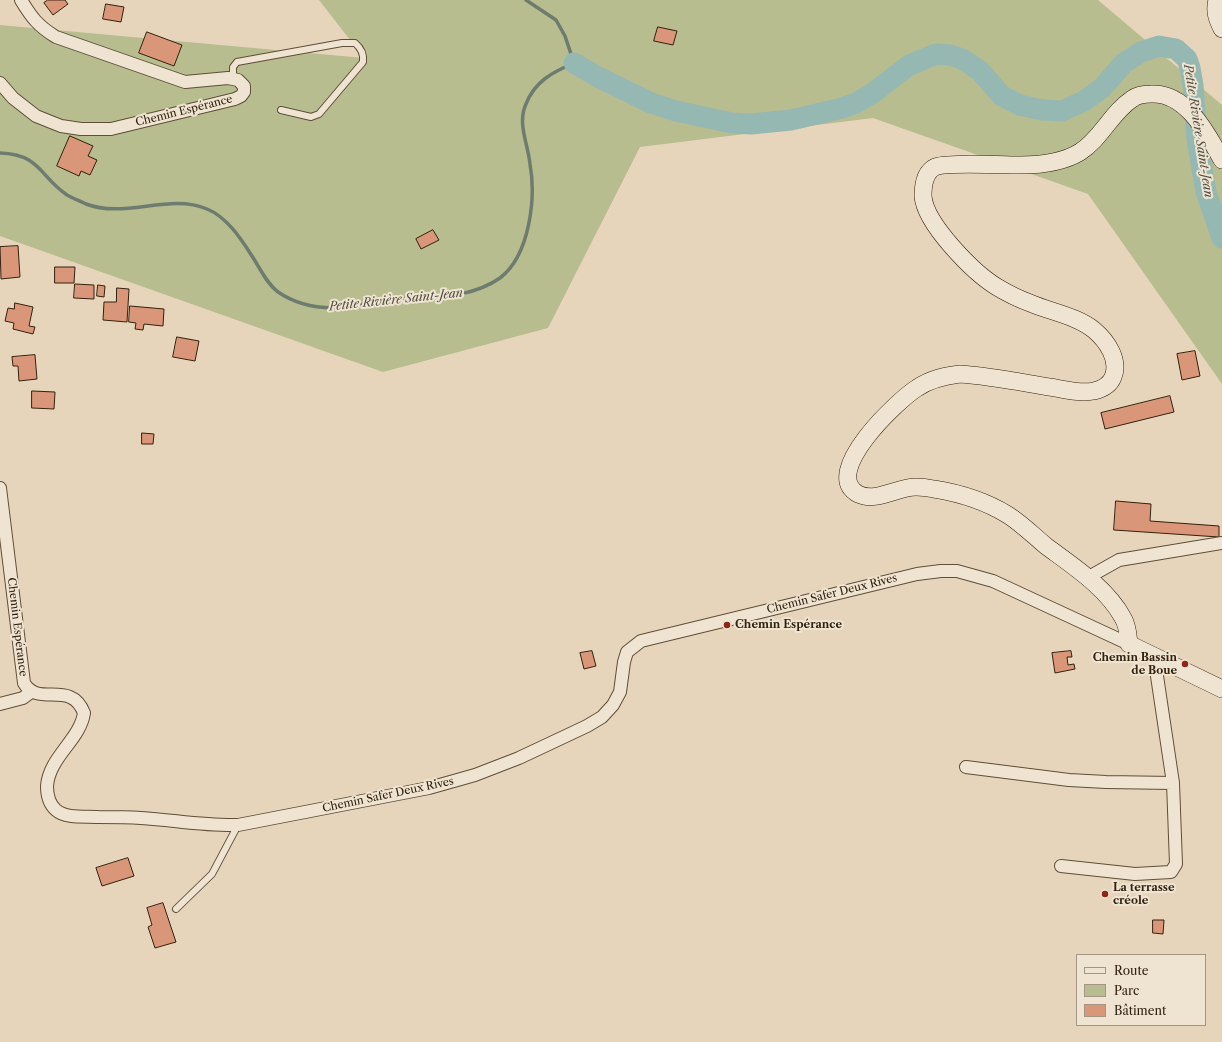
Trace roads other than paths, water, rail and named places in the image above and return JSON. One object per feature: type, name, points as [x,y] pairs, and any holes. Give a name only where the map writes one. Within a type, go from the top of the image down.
[{"type":"street","name":"Chemin Espérance","points":[[0,84],[36,116],[61,126],[111,129],[236,99],[241,96],[244,86],[238,80],[233,78],[185,82],[56,37],[34,20],[21,0]]},
{"type":"street","points":[[1217,0],[1216,16],[1222,29]]},
{"type":"street","points":[[1222,160],[1212,141],[1185,106],[1164,94],[1142,94],[1127,103],[1084,149],[1064,159],[1045,165],[954,165],[936,166],[932,168],[925,180],[924,201],[933,222],[946,238],[979,273],[998,288],[1031,304],[1080,322],[1093,329],[1110,349],[1115,367],[1113,378],[1102,389],[1081,392],[978,375],[960,374],[944,376],[916,388],[867,436],[849,464],[847,474],[851,488],[857,494],[867,497],[916,487],[967,497],[1008,515],[1087,578],[1112,601],[1126,623],[1129,644],[1222,688]]},
{"type":"street","name":"Chemin Espérance","points":[[0,488],[24,680],[26,686],[32,692]]},
{"type":"street","points":[[1087,578],[1119,560],[1222,542]]},
{"type":"street","name":"Chemin Safer Deux Rives","points":[[32,692],[37,694],[69,696],[77,700],[84,713],[80,726],[54,765],[47,783],[47,792],[50,802],[57,811],[75,816],[140,818],[209,826],[238,825],[428,788],[475,775],[519,758],[587,726],[602,717],[613,705],[620,692],[624,662],[627,652],[640,641],[917,574],[957,571],[993,581],[1129,644]]},
{"type":"street","points":[[1061,866],[1135,874],[1171,872],[1176,864],[1172,783],[1154,656]]},
{"type":"street","points":[[0,704],[22,698],[32,692]]},
{"type":"street","points":[[966,767],[1069,780],[1172,783]]},
{"type":"lane","points":[[233,78],[234,67],[237,62],[342,43],[355,43],[359,47],[364,56],[363,62],[318,114],[311,117],[281,110]]},
{"type":"lane","points":[[176,909],[212,874],[238,825]]},
{"type":"waterway","name":"Petite Rivière Saint-Jean","points":[[0,153],[24,157],[32,162],[67,195],[86,204],[101,208],[116,209],[162,204],[178,204],[192,205],[207,209],[221,217],[233,229],[274,288],[286,297],[295,301],[314,306],[333,308],[362,305],[393,299],[442,297],[462,294],[482,288],[500,278],[510,268],[518,255],[524,241],[528,225],[532,193],[532,178],[523,126],[526,104],[534,89],[540,83],[552,74],[574,63],[565,36],[556,20],[526,0]]},
{"type":"waterway","name":"Petite Rivière Saint-Jean","points":[[574,63],[598,77],[651,103],[676,111],[732,123],[751,124],[791,120],[842,108],[856,103],[873,93],[908,66],[936,54],[951,55],[964,60],[980,71],[1002,96],[1020,105],[1042,110],[1062,111],[1084,101],[1102,88],[1124,63],[1141,52],[1159,46],[1176,49],[1187,59],[1190,68],[1193,85],[1197,139],[1206,192],[1222,238]]},
{"type":"place","name":"Chemin Espérance","points":[[727,625]]},
{"type":"place","name":"Chemin Bassin de Boue","points":[[1185,664]]},
{"type":"place","name":"La terrasse créole","points":[[1105,894]]}]
